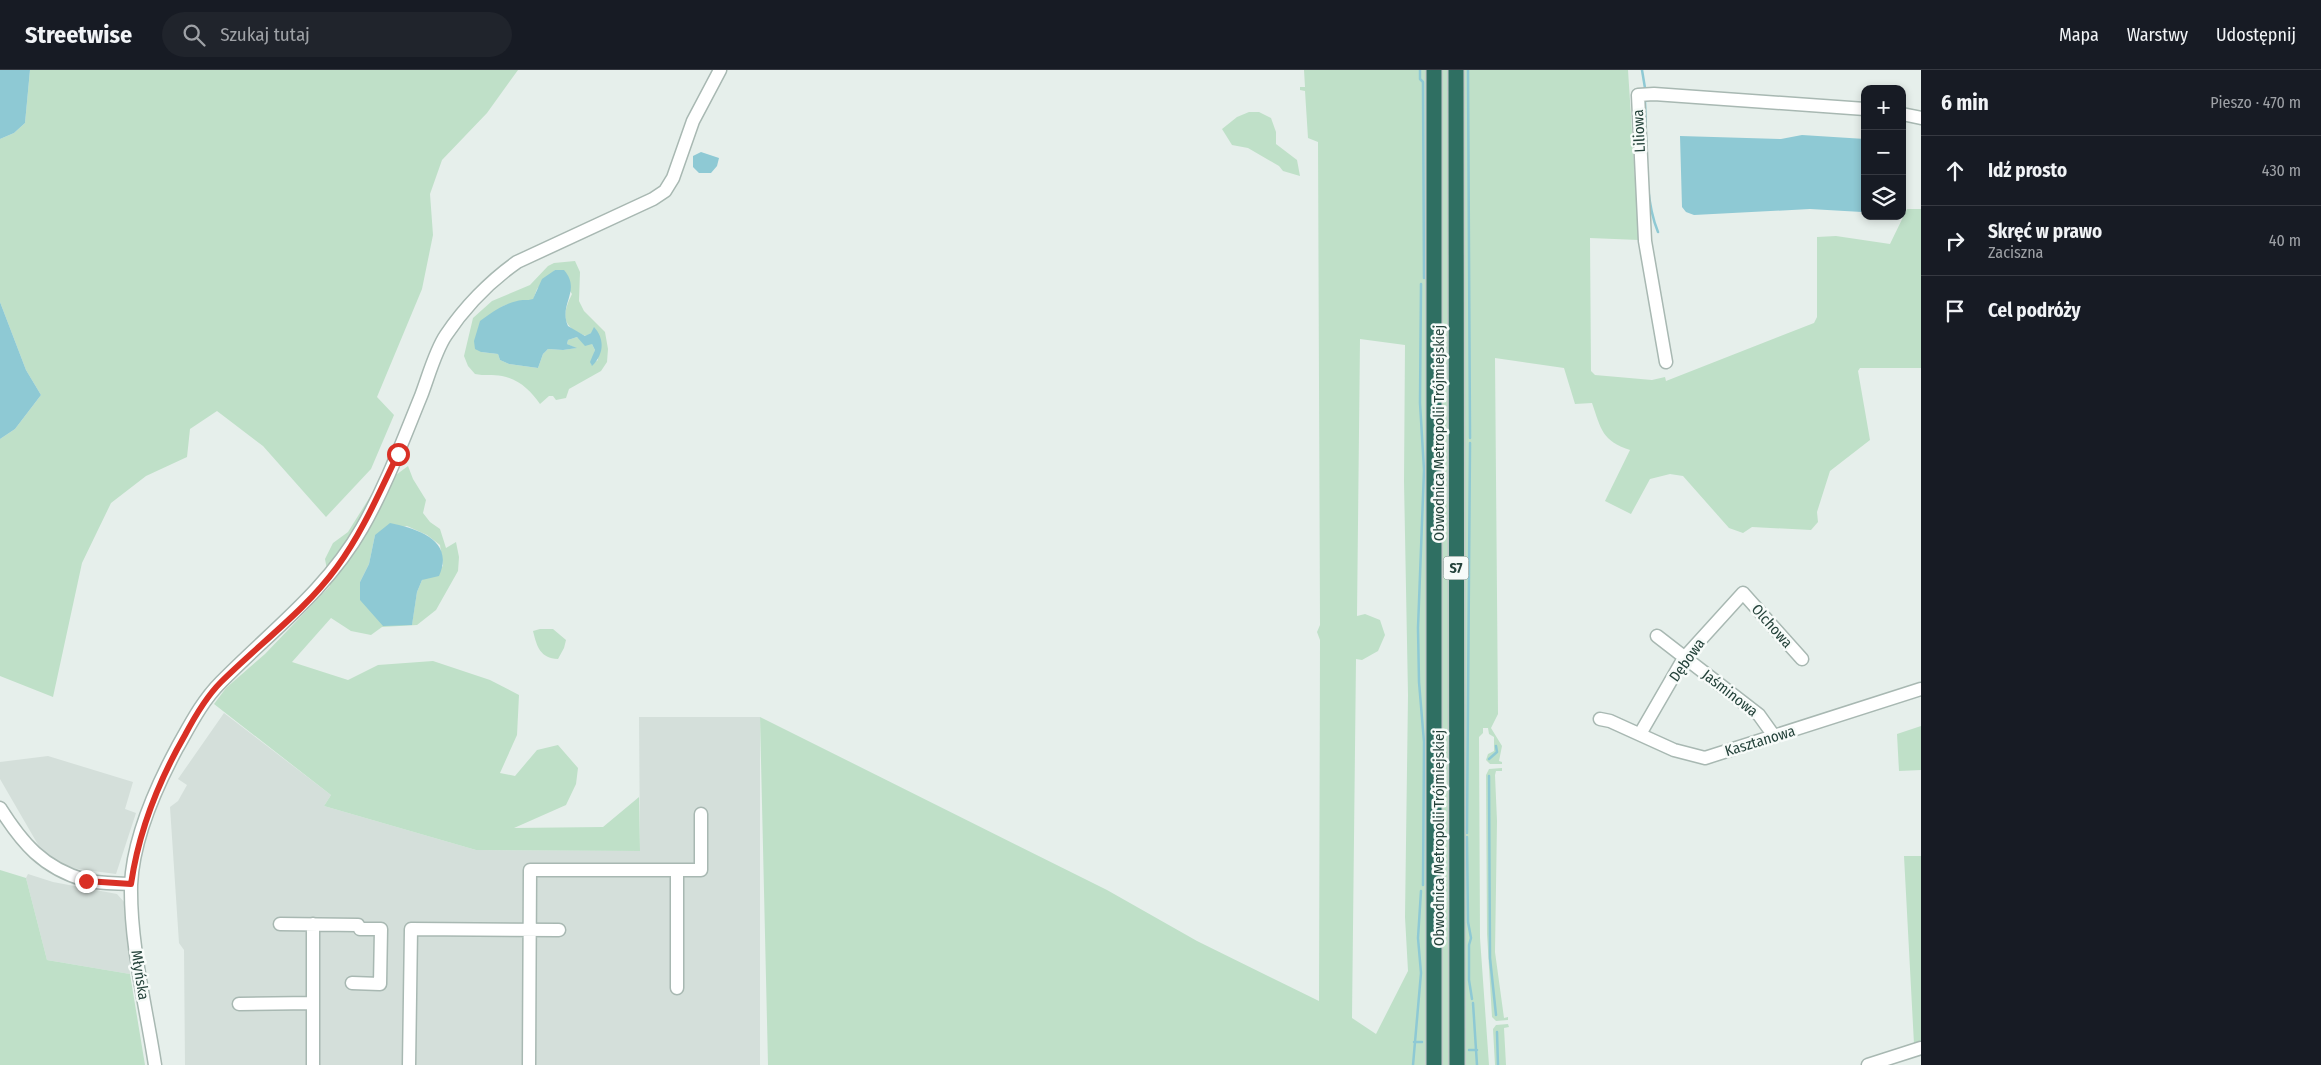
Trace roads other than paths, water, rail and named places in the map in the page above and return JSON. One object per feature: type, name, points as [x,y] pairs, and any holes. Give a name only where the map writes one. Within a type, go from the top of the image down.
[{"type":"highway","name":"Obwodnica Metropolii Trójmiejskiej","points":[[1434,70],[1434,1065]]},
{"type":"highway","name":"Obwodnica Metropolii Trójmiejskiej","points":[[1456,70],[1457,1065]]},
{"type":"street","name":"Młyńska","points":[[155,1065],[134,934],[131,884],[136,850],[144,822],[168,765],[198,712],[219,684],[318,590],[337,567],[362,528],[398,454],[444,337],[499,275],[517,262],[652,199],[665,190],[672,178],[694,121],[720,70]]},
{"type":"street","name":"Liliowa","points":[[1666,362],[1645,241],[1638,95],[1654,94],[1861,109]]},
{"type":"street","points":[[1906,115],[1921,118]]},
{"type":"street","name":"Dębowa","points":[[1640,734],[1684,658],[1743,593]]},
{"type":"street","name":"Olchowa","points":[[1743,593],[1802,659]]},
{"type":"street","name":"Jaśminowa","points":[[1657,636],[1759,715],[1774,736]]},
{"type":"street","name":"Kasztanowa","points":[[1600,719],[1610,721],[1674,750],[1705,758],[1921,689]]},
{"type":"street","points":[[0,808],[26,845],[48,865],[86,881],[131,884]]},
{"type":"street","points":[[528,1065],[530,870],[701,870],[701,814]]},
{"type":"street","points":[[677,870],[677,988]]},
{"type":"street","points":[[280,924],[358,925],[360,929],[381,929],[380,984],[352,983]]},
{"type":"street","points":[[313,924],[313,1065]]},
{"type":"street","points":[[409,1065],[411,929],[559,930]]},
{"type":"street","points":[[239,1004],[313,1003]]},
{"type":"street","points":[[1868,1065],[1921,1048]]},
{"type":"water","points":[[0,70],[30,70],[25,123],[14,133],[0,139]]},
{"type":"water","points":[[1802,135],[1861,139],[1861,212],[1810,209],[1694,215],[1686,212],[1682,207],[1680,136],[1781,139]]},
{"type":"water","points":[[701,152],[719,158],[717,166],[711,173],[699,173],[693,167],[693,156]]},
{"type":"water","points":[[555,270],[564,270],[571,285],[566,311],[568,326],[585,336],[591,333],[594,327],[600,336],[601,352],[592,366],[590,362],[595,350],[592,344],[585,346],[577,337],[568,340],[567,344],[577,348],[563,350],[548,349],[543,354],[538,368],[509,364],[500,360],[498,354],[481,352],[475,349],[474,341],[480,321],[507,304],[519,300],[533,299],[542,279]]},
{"type":"water","points":[[0,302],[26,370],[41,395],[15,429],[0,439]]},
{"type":"water","points":[[390,523],[412,529],[431,538],[438,545],[442,553],[443,564],[439,576],[422,580],[417,592],[412,625],[383,626],[360,600],[360,582],[369,564],[375,535]]},
{"type":"waterway","points":[[1420,70],[1420,79],[1423,82],[1424,278]]},
{"type":"waterway","points":[[1468,70],[1470,438]]},
{"type":"waterway","points":[[1642,70],[1645,88]]},
{"type":"waterway","points":[[1645,102],[1648,186],[1653,218],[1658,232]]},
{"type":"waterway","points":[[1421,284],[1420,403],[1424,470],[1418,628],[1419,682],[1424,742],[1423,885]]},
{"type":"waterway","points":[[1467,833],[1470,443]]},
{"type":"waterway","points":[[1489,759],[1497,752],[1496,746]]},
{"type":"waterway","points":[[1489,776],[1490,958],[1496,1015]]},
{"type":"waterway","points":[[1467,837],[1468,922],[1471,938],[1469,945],[1469,980],[1472,999]]},
{"type":"waterway","points":[[1413,1065],[1421,973],[1418,938],[1421,891]]},
{"type":"waterway","points":[[1473,1003],[1477,1065]]},
{"type":"waterway","points":[[1497,1032],[1498,1065]]},
{"type":"waterway","points":[[1414,1042],[1422,1042]]},
{"type":"waterway","points":[[1469,1050],[1477,1050]]}]
